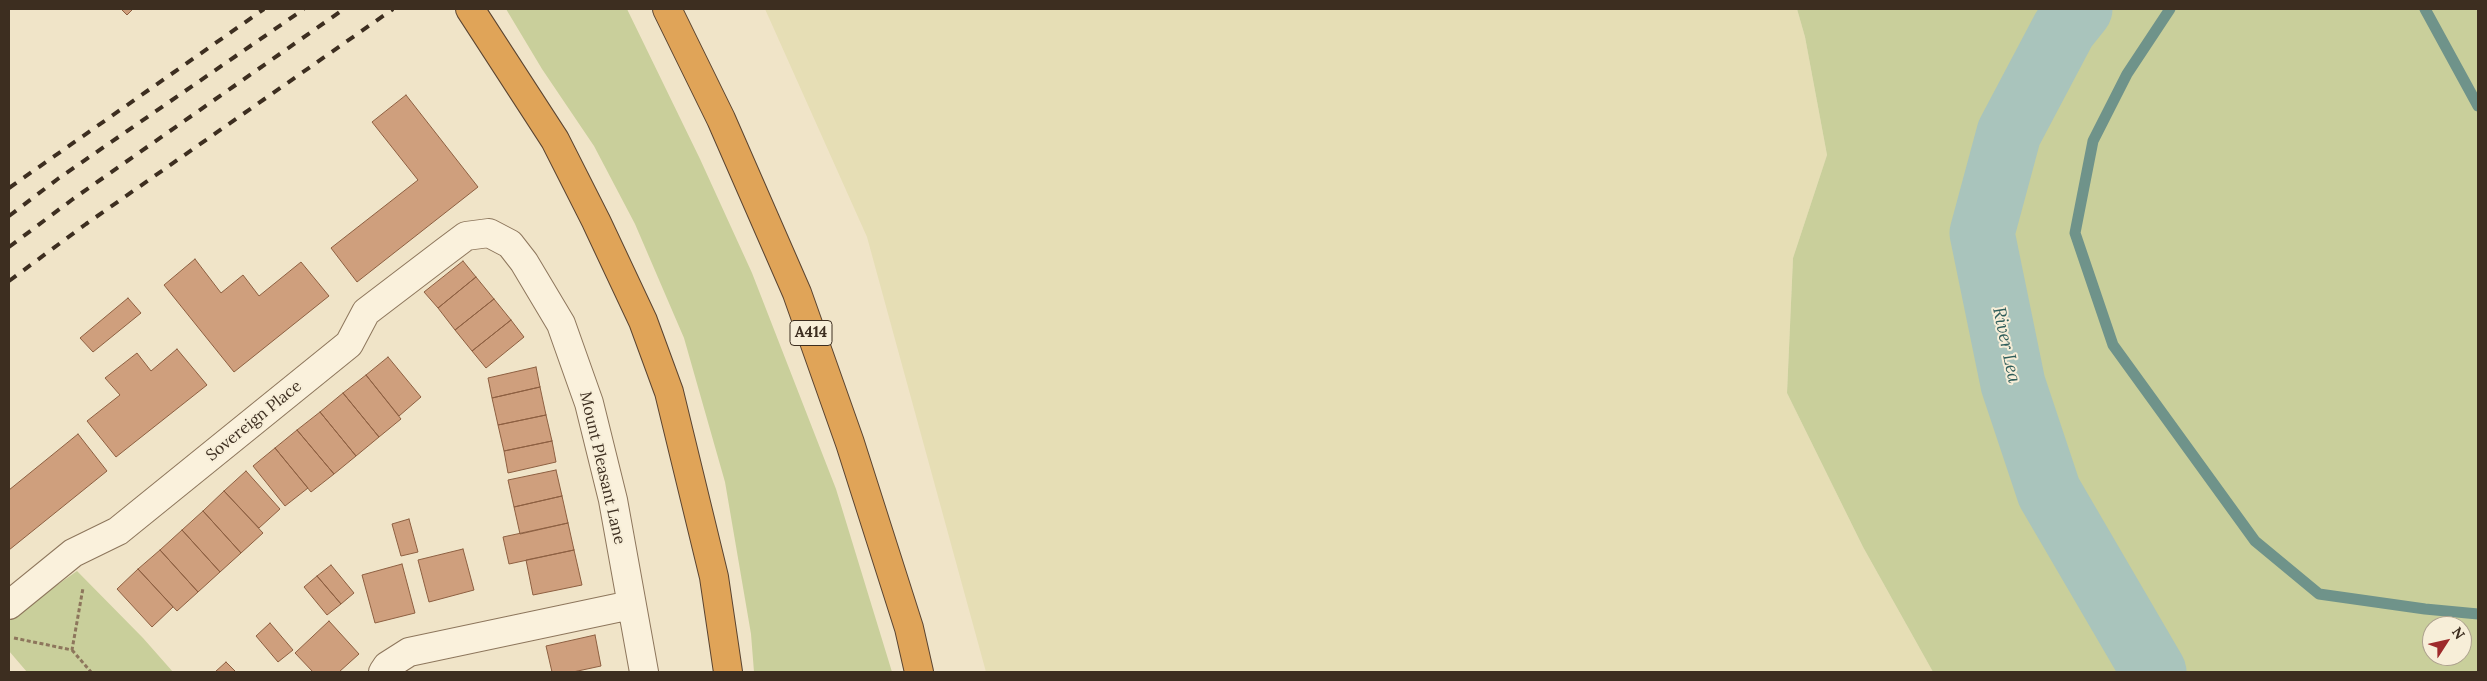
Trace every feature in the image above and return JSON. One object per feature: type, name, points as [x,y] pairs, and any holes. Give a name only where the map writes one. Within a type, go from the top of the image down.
[{"type":"highway","points":[[470,9],[555,140],[596,221],[653,348],[669,392],[714,576],[728,672]]},
{"type":"highway","name":"A414","points":[[667,9],[721,119],[797,292],[859,471],[909,628],[919,672]]},
{"type":"street","name":"Sovereign Place","points":[[9,605],[73,553],[118,531],[342,351],[349,344],[366,312],[466,236],[489,233]]},
{"type":"street","name":"Mount Pleasant Lane","points":[[489,233],[510,244],[515,250],[560,324],[594,423],[613,500],[644,672]]},
{"type":"street","points":[[383,672],[387,666],[409,652],[631,605]]},
{"type":"path","points":[[72,650],[85,573],[73,553]]},
{"type":"path","points":[[9,637],[72,650],[92,672]]},
{"type":"shaded area","points":[[765,9],[1797,9],[1805,37],[1827,155],[1793,258],[1787,393],[1863,547],[1933,672],[986,672],[867,237]]},
{"type":"green space","points":[[506,9],[627,9],[700,159],[752,273],[836,489],[892,672],[754,672],[751,634],[725,482],[684,338],[635,224],[594,146],[542,69]]},
{"type":"green space","points":[[1797,9],[2478,9],[2478,672],[1933,672],[1863,547],[1787,393],[1793,258],[1827,155],[1805,37]]},
{"type":"green space","points":[[77,571],[143,638],[173,672],[27,672],[9,651],[9,619]]},
{"type":"building","points":[[121,9],[133,9],[127,15]]},
{"type":"building","points":[[406,95],[478,187],[357,282],[331,248],[418,180],[372,122]]},
{"type":"building","points":[[195,259],[221,293],[243,275],[259,296],[301,262],[329,296],[234,372],[164,285]]},
{"type":"building","points":[[463,261],[476,277],[438,308],[424,292]]},
{"type":"building","points":[[476,277],[494,299],[455,330],[438,308]]},
{"type":"building","points":[[128,298],[141,313],[93,352],[80,338]]},
{"type":"building","points":[[494,299],[511,320],[472,351],[455,330]]},
{"type":"building","points":[[511,320],[524,337],[486,368],[472,351]]},
{"type":"building","points":[[177,349],[207,385],[116,457],[87,421],[120,395],[105,378],[137,353],[151,371]]},
{"type":"building","points":[[388,357],[421,397],[399,416],[366,375]]},
{"type":"building","points":[[536,367],[540,387],[492,398],[488,378]]},
{"type":"building","points":[[366,375],[401,419],[379,437],[343,393]]},
{"type":"building","points":[[540,387],[546,415],[498,425],[492,398]]},
{"type":"building","points":[[343,393],[379,437],[356,456],[320,412]]},
{"type":"building","points":[[320,412],[356,456],[334,474],[297,430]]},
{"type":"building","points":[[546,415],[552,441],[504,451],[498,425]]},
{"type":"building","points":[[297,430],[334,474],[311,492],[275,448]]},
{"type":"building","points":[[78,434],[107,471],[9,550],[9,490]]},
{"type":"building","points":[[552,441],[556,462],[508,473],[504,451]]},
{"type":"building","points":[[275,448],[308,488],[285,506],[253,466]]},
{"type":"building","points":[[556,470],[562,496],[514,507],[508,480]]},
{"type":"building","points":[[246,471],[280,509],[259,528],[224,491]]},
{"type":"building","points":[[224,491],[263,533],[241,553],[203,511]]},
{"type":"building","points":[[562,496],[568,523],[520,534],[514,507]]},
{"type":"building","points":[[203,511],[241,553],[220,572],[182,530]]},
{"type":"building","points":[[409,519],[418,552],[401,556],[392,524]]},
{"type":"building","points":[[568,523],[574,550],[509,564],[503,537]]},
{"type":"building","points":[[182,530],[220,572],[198,592],[160,550]]},
{"type":"building","points":[[463,549],[474,590],[429,602],[418,560]]},
{"type":"building","points":[[160,550],[198,592],[177,611],[138,569]]},
{"type":"building","points":[[574,550],[582,585],[533,595],[526,560]]},
{"type":"building","points":[[402,564],[415,613],[375,623],[362,575]]},
{"type":"building","points":[[331,565],[354,593],[341,604],[317,576]]},
{"type":"building","points":[[138,569],[173,607],[152,627],[117,589]]},
{"type":"building","points":[[317,576],[341,604],[327,615],[304,587]]},
{"type":"building","points":[[329,621],[359,654],[339,672],[313,672],[295,653]]},
{"type":"building","points":[[270,623],[293,650],[278,662],[256,636]]},
{"type":"building","points":[[595,635],[601,666],[573,672],[552,672],[546,646]]},
{"type":"building","points":[[226,662],[236,672],[215,672]]},
{"type":"waterway","name":"River Lea","points":[[2080,9],[2064,29],[2009,133],[1982,233],[2013,384],[2049,492],[2154,672]]},
{"type":"waterway","points":[[2170,9],[2127,74],[2093,141],[2075,233],[2113,345],[2255,541],[2319,594],[2425,609],[2478,614]]},
{"type":"waterway","points":[[2425,9],[2478,106]]},
{"type":"railway","points":[[9,188],[264,9]]},
{"type":"railway","points":[[9,216],[59,178],[304,9]]},
{"type":"railway","points":[[9,247],[73,199],[344,9]]},
{"type":"railway","points":[[9,281],[86,224],[393,9]]}]
